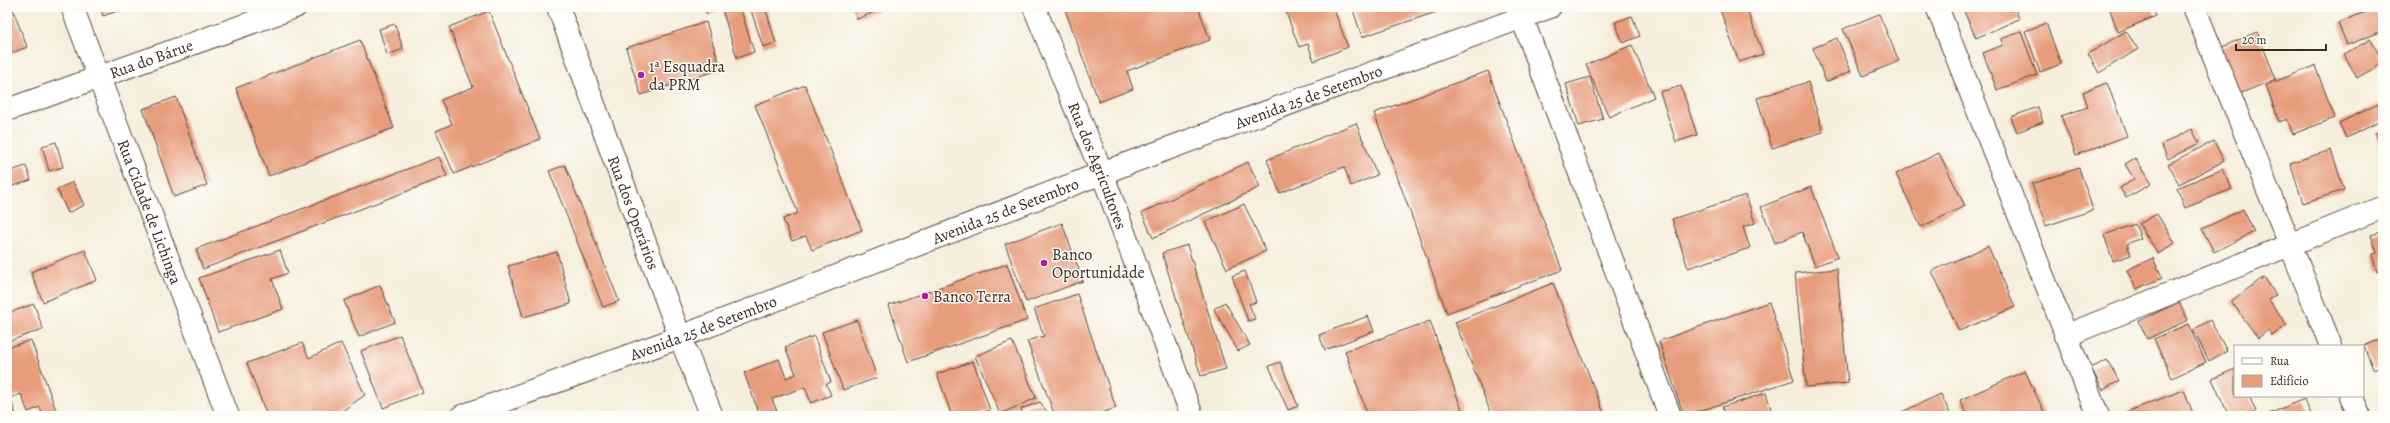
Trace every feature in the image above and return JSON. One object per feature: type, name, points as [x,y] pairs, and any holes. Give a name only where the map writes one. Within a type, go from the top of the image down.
[{"type":"street","name":"Rua Cidade de Lichinga","points":[[72,7],[228,416]]},
{"type":"street","name":"Rua do Bárue","points":[[7,110],[98,76],[295,7]]},
{"type":"street","name":"Rua dos Operários","points":[[558,7],[680,336],[712,416]]},
{"type":"street","name":"Rua dos Agricultores","points":[[1034,7],[1102,173],[1192,416]]},
{"type":"street","name":"Avenida 25 de Setembro","points":[[462,416],[680,336],[1520,12],[1550,7]]},
{"type":"street","points":[[1937,7],[2065,336],[2098,416]]},
{"type":"street","points":[[2194,7],[2331,345]]},
{"type":"street","points":[[1520,12],[1670,416]]},
{"type":"street","points":[[2065,336],[2383,207]]},
{"type":"street","points":[[2352,397],[2360,416]]},
{"type":"building","points":[[7,7],[12,7],[27,47],[7,55]]},
{"type":"building","points":[[100,7],[128,7],[103,16]]},
{"type":"building","points":[[705,7],[740,7],[754,52],[737,58],[722,9],[707,14]]},
{"type":"building","points":[[750,7],[765,7],[776,43],[763,47]]},
{"type":"building","points":[[852,7],[887,7],[857,19]]},
{"type":"building","points":[[1064,7],[1198,7],[1210,40],[1127,71],[1133,89],[1099,102]]},
{"type":"building","points":[[1284,7],[1333,7],[1348,47],[1314,61],[1308,44],[1299,47]]},
{"type":"building","points":[[1352,7],[1451,7],[1362,37]]},
{"type":"building","points":[[1719,7],[1746,7],[1763,54],[1739,62]]},
{"type":"building","points":[[1962,7],[2014,7],[2019,19],[1976,38]]},
{"type":"building","points":[[2109,7],[2152,7],[2156,16],[2118,32]]},
{"type":"building","points":[[2377,7],[2383,7],[2383,31],[2347,45],[2338,23]]},
{"type":"building","points":[[489,11],[540,139],[454,174],[436,131],[452,124],[441,100],[473,87],[449,27]]},
{"type":"building","points":[[1879,14],[1899,61],[1863,76],[1843,29]]},
{"type":"building","points":[[1632,16],[1640,36],[1623,43],[1615,22]]},
{"type":"building","points":[[706,22],[721,69],[641,95],[626,48]]},
{"type":"building","points":[[2046,23],[2061,64],[2040,72],[2025,31]]},
{"type":"building","points":[[395,24],[403,49],[387,55],[379,29]]},
{"type":"building","points":[[2126,31],[2138,49],[2099,73],[2088,54]]},
{"type":"building","points":[[2021,32],[2037,75],[1997,90],[1983,53],[2003,45],[2001,39]]},
{"type":"building","points":[[2257,32],[2276,79],[2234,96],[2215,50]]},
{"type":"building","points":[[1837,38],[1851,71],[1826,82],[1813,48]]},
{"type":"building","points":[[2371,39],[2383,63],[2357,78],[2344,54]]},
{"type":"building","points":[[360,40],[394,128],[269,176],[236,88]]},
{"type":"building","points":[[1632,45],[1654,97],[1609,117],[1586,65]]},
{"type":"building","points":[[2315,66],[2335,118],[2293,134],[2287,119],[2279,122],[2266,85]]},
{"type":"building","points":[[1488,71],[1562,270],[1447,313],[1374,113]]},
{"type":"building","points":[[1590,77],[1603,119],[1579,126],[1566,84]]},
{"type":"building","points":[[1808,82],[1823,132],[1772,148],[1757,98]]},
{"type":"building","points":[[2107,83],[2127,136],[2076,155],[2061,116],[2088,107],[2083,92]]},
{"type":"building","points":[[805,85],[862,230],[812,250],[806,236],[792,241],[783,219],[798,213],[755,105]]},
{"type":"building","points":[[1681,86],[1697,135],[1676,142],[1660,92]]},
{"type":"building","points":[[176,97],[207,185],[174,197],[143,109]]},
{"type":"building","points":[[2378,104],[2383,120],[2346,138],[2339,123]]},
{"type":"building","points":[[2038,107],[2043,122],[2017,132],[2011,117]]},
{"type":"building","points":[[1356,123],[1377,175],[1351,186],[1344,167],[1280,193],[1267,160]]},
{"type":"building","points":[[2192,129],[2199,143],[2168,159],[2161,145]]},
{"type":"building","points":[[2383,131],[2383,156],[2375,133]]},
{"type":"building","points":[[2214,141],[2224,161],[2179,184],[2168,164]]},
{"type":"building","points":[[56,142],[63,167],[49,171],[42,146]]},
{"type":"building","points":[[2331,150],[2344,190],[2303,203],[2290,163]]},
{"type":"building","points":[[1939,153],[1965,206],[1921,227],[1896,174]]},
{"type":"building","points":[[439,157],[447,176],[203,269],[196,249]]},
{"type":"building","points":[[2135,158],[2151,184],[2126,198],[2120,188],[2134,179],[2125,164]]},
{"type":"building","points":[[1248,162],[1260,187],[1153,238],[1142,213]]},
{"type":"building","points":[[565,165],[619,301],[603,307],[549,171]]},
{"type":"building","points":[[26,166],[31,180],[10,187],[7,172]]},
{"type":"building","points":[[2079,168],[2093,210],[2046,226],[2032,184]]},
{"type":"building","points":[[2223,169],[2232,189],[2185,208],[2177,188]]},
{"type":"building","points":[[73,182],[84,205],[68,213],[57,189]]},
{"type":"building","points":[[1811,187],[1838,257],[1815,266],[1802,232],[1775,243],[1761,207]]},
{"type":"building","points":[[1746,195],[1755,223],[1743,227],[1750,248],[1688,268],[1672,219]]},
{"type":"building","points":[[1244,204],[1266,251],[1227,269],[1205,222]]},
{"type":"building","points":[[2243,209],[2254,232],[2214,252],[2202,229]]},
{"type":"building","points":[[2157,214],[2175,243],[2158,254],[2139,224]]},
{"type":"building","name":"Banco Oportunidade","points":[[1062,223],[1083,281],[1026,302],[1005,244]]},
{"type":"building","points":[[2135,224],[2141,238],[2127,244],[2131,255],[2113,261],[2104,235]]},
{"type":"building","points":[[2383,231],[2383,270],[2377,272],[2372,254],[2377,253],[2371,235]]},
{"type":"building","points":[[1187,245],[1226,369],[1201,376],[1162,253]]},
{"type":"building","points":[[1988,246],[2015,307],[1959,331],[1932,271]]},
{"type":"building","points":[[85,250],[97,280],[43,302],[31,272]]},
{"type":"building","points":[[280,250],[288,273],[272,279],[283,309],[218,332],[199,278]]},
{"type":"building","points":[[557,252],[571,304],[523,317],[508,266]]},
{"type":"building","points":[[2153,258],[2162,278],[2136,289],[2127,270]]},
{"type":"building","points":[[1007,264],[1027,320],[908,362],[889,305]]},
{"type":"building","points":[[1837,269],[1848,383],[1806,387],[1795,273]]},
{"type":"building","points":[[1245,271],[1256,302],[1249,304],[1255,319],[1248,321],[1232,276]]},
{"type":"building","points":[[2264,277],[2276,295],[2269,300],[2287,325],[2272,336],[2268,330],[2258,338],[2231,301]]},
{"type":"building","points":[[1553,283],[1605,416],[1492,416],[1455,322]]},
{"type":"building","points":[[380,285],[395,322],[359,337],[344,301]]},
{"type":"building","points":[[1077,294],[1116,408],[1094,416],[1055,416],[1027,341],[1044,336],[1034,309]]},
{"type":"building","points":[[7,301],[11,312],[34,304],[43,329],[7,342]]},
{"type":"building","points":[[1225,302],[1250,345],[1238,351],[1214,309]]},
{"type":"building","points":[[1769,302],[1794,380],[1684,416],[1659,341]]},
{"type":"building","points":[[2179,302],[2188,320],[2147,339],[2139,321]]},
{"type":"building","points":[[1368,316],[1374,331],[1325,350],[1319,335]]},
{"type":"building","points":[[857,320],[877,378],[843,390],[822,332]]},
{"type":"building","points":[[2210,320],[2227,351],[2209,361],[2193,330]]},
{"type":"building","points":[[1430,321],[1464,416],[1368,416],[1345,351]]},
{"type":"building","points":[[2188,324],[2206,362],[2172,378],[2154,339]]},
{"type":"building","points":[[400,335],[423,392],[383,408],[361,351]]},
{"type":"building","points":[[814,336],[831,382],[826,384],[831,395],[811,403],[805,387],[772,399],[778,414],[760,416],[744,373],[779,359],[786,378],[796,374],[785,347]]},
{"type":"building","points":[[2383,338],[2383,365],[2373,369],[2364,346]]},
{"type":"building","points":[[31,340],[58,416],[43,416],[40,407],[28,412],[21,394],[10,398],[16,416],[7,416],[7,348]]},
{"type":"building","points":[[1012,341],[1036,398],[1000,414],[975,356]]},
{"type":"building","points":[[302,343],[309,358],[341,343],[365,395],[335,416],[267,416],[247,363]]},
{"type":"building","points":[[2107,360],[2119,381],[2103,390],[2091,368]]},
{"type":"building","points":[[973,361],[990,410],[973,416],[952,416],[937,374]]},
{"type":"building","points":[[1280,362],[1298,406],[1288,410],[1269,366]]},
{"type":"building","points":[[2234,369],[2234,397],[2249,397],[2256,411],[2245,416],[2229,416],[2212,379]]},
{"type":"building","points":[[2025,371],[2046,416],[1967,416],[1960,400]]},
{"type":"building","points":[[2383,383],[2383,394],[2379,385]]},
{"type":"building","points":[[2184,390],[2194,416],[2127,416],[2126,412]]},
{"type":"building","points":[[1766,393],[1773,416],[1725,416],[1722,407]]},
{"type":"building","points":[[1941,394],[1951,416],[1893,416]]},
{"type":"building","points":[[2304,399],[2312,416],[2264,416]]},
{"type":"building","points":[[1040,402],[1050,416],[1023,416],[1021,409]]},
{"type":"building","points":[[1716,411],[1718,416],[1701,416]]},
{"type":"place","name":"1ª Esquadra da PRM","points":[[641,75]]},
{"type":"place","name":"Banco Oportunidade","points":[[1044,263]]},
{"type":"place","name":"Banco Terra","points":[[925,296]]}]
